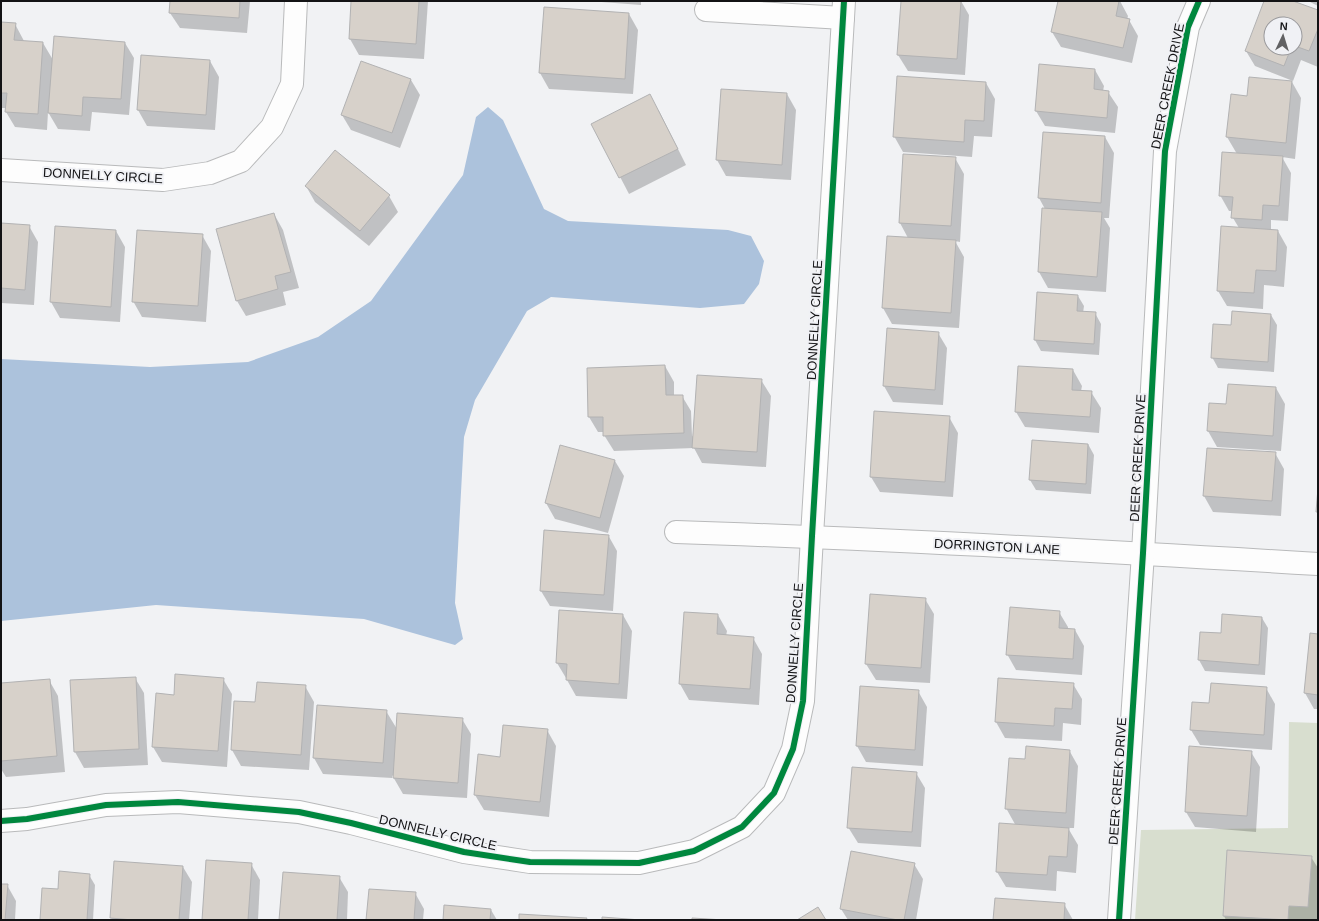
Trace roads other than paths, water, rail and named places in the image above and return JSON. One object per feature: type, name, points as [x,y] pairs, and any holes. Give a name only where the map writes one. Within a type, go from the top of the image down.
[{"type":"street","name":"DONNELLY CIRCLE","points":[[1,170],[163,180],[210,173],[241,161],[272,127],[292,84],[296,1]]},
{"type":"street","name":"DEER CREEK DRIVE","points":[[1119,920],[1143,553],[1165,151],[1188,27],[1199,1]]},
{"type":"street","name":"DONNELLY CIRCLE","points":[[1,821],[27,819],[106,805],[178,802],[299,812],[351,823],[464,852],[530,862],[639,862],[694,851],[742,827],[774,793],[793,749],[803,701],[844,9]]},
{"type":"street","points":[[706,10],[844,9]]},
{"type":"street","name":"DORRINGTON LANE","points":[[676,532],[812,536],[1143,553],[1318,564]]},
{"type":"water","points":[[488,107],[503,120],[544,209],[568,221],[728,230],[751,236],[764,261],[759,284],[744,304],[700,308],[551,297],[527,311],[475,400],[464,437],[455,603],[463,639],[455,645],[364,619],[156,605],[1,621],[1,359],[150,367],[248,362],[318,337],[371,301],[463,175],[476,117]]}]
